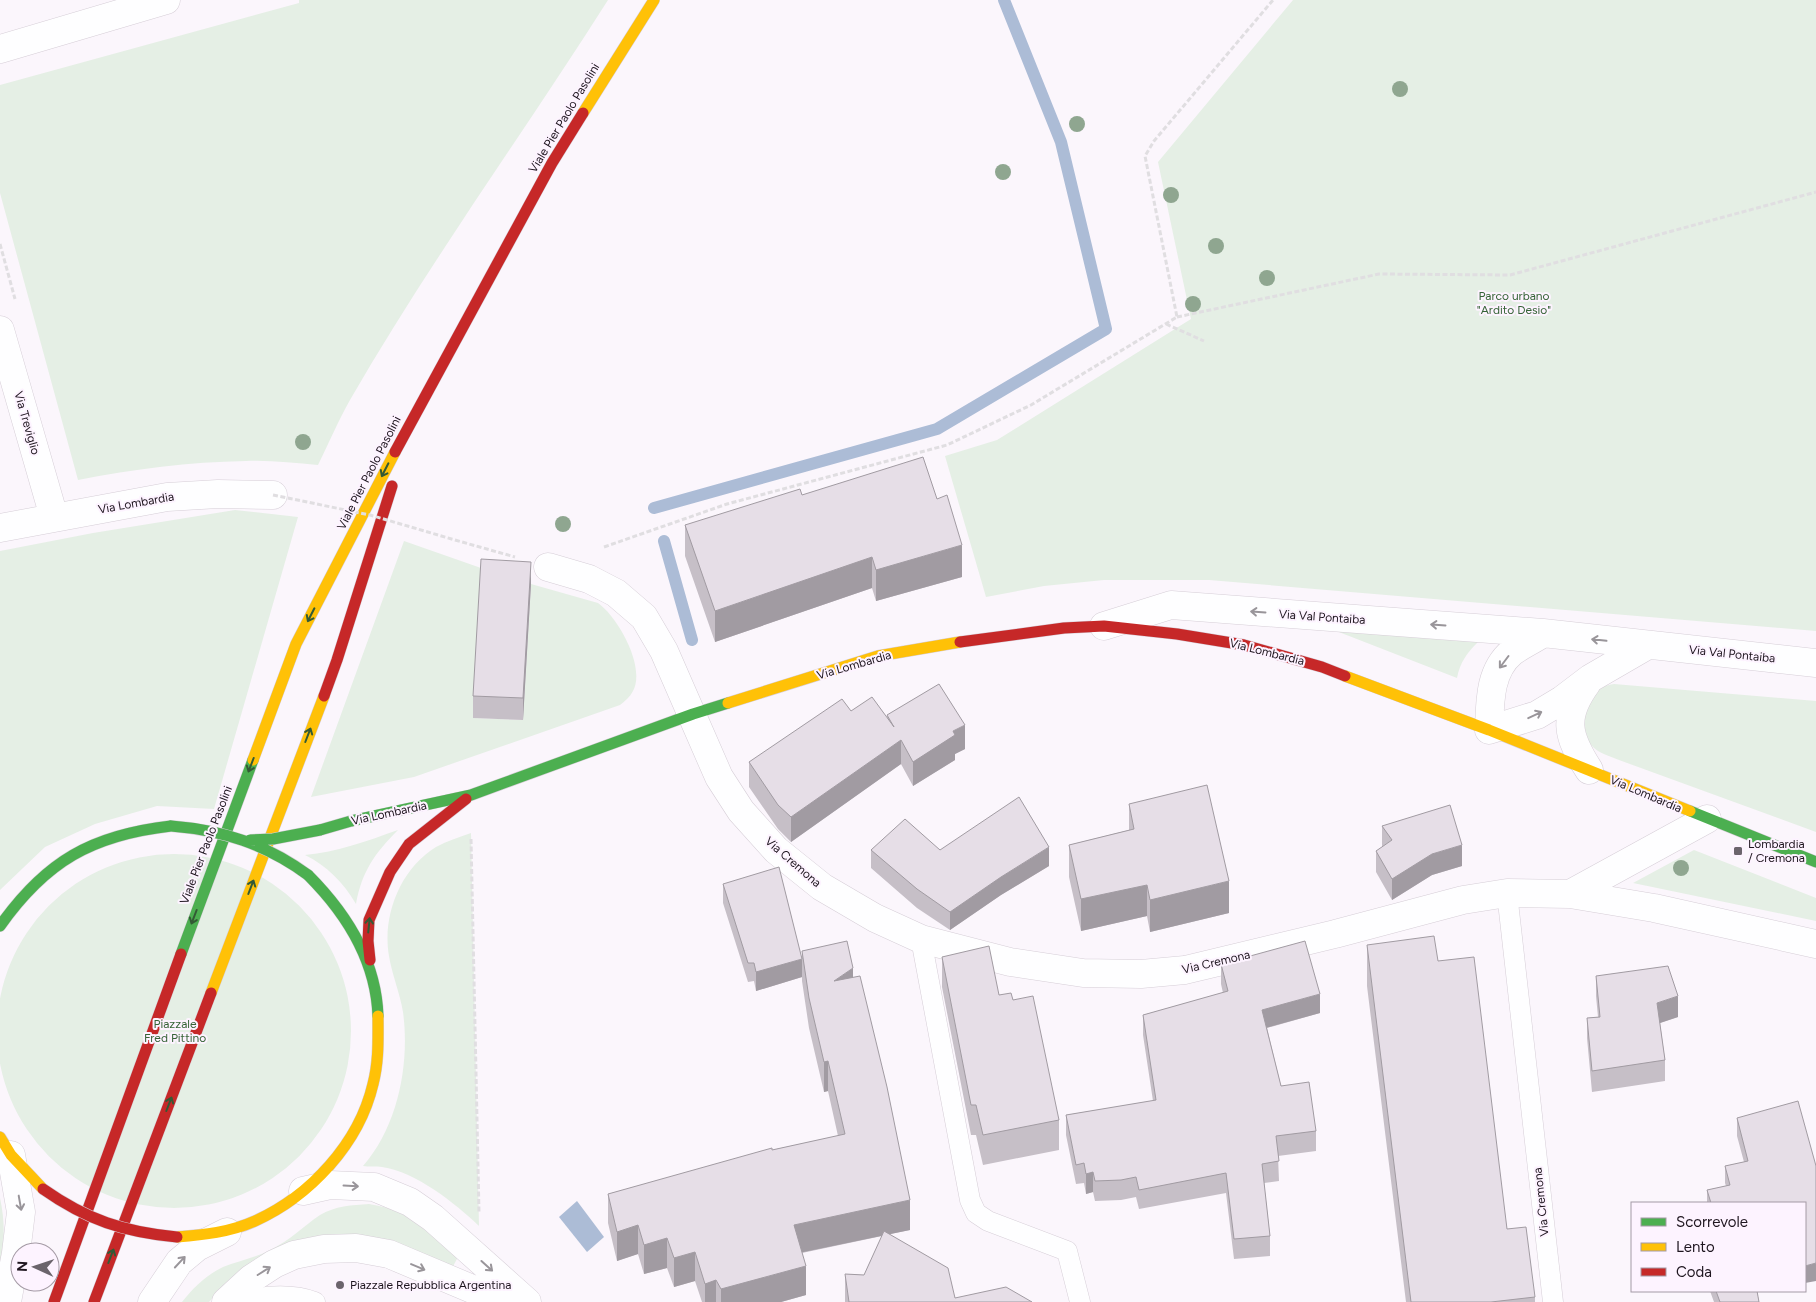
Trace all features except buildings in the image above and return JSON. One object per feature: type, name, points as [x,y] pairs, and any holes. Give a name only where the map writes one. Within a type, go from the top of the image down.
[{"type":"street","points":[[0,49],[166,0]]},
{"type":"street","name":"Viale Pier Paolo Pasolini","points":[[54,1302],[158,1014],[296,644],[416,411],[552,163],[654,0]]},
{"type":"street","name":"Via Treviglio","points":[[0,330],[54,517]]},
{"type":"street","name":"Viale Pier Paolo Pasolini","points":[[94,1302],[337,660],[416,411]]},
{"type":"street","name":"Via Lombardia","points":[[0,528],[167,496],[218,494],[273,495]]},
{"type":"street","points":[[548,567],[589,579],[616,593],[644,617],[664,651],[693,714]]},
{"type":"street","name":"Via Val Pontaiba","points":[[1104,626],[1171,605],[1543,633],[1816,663]]},
{"type":"street","name":"Via Lombardia","points":[[249,840],[274,839],[320,830],[351,821],[471,795],[693,714],[878,656],[966,641],[1064,628],[1104,626],[1177,634],[1244,645],[1322,667],[1489,730],[1816,862]]},
{"type":"street","points":[[1543,633],[1512,653],[1501,664],[1493,683],[1490,700],[1489,730],[1537,715],[1562,700],[1591,678],[1648,645]]},
{"type":"street","points":[[1589,770],[1575,748],[1570,721],[1578,695],[1591,678]]},
{"type":"street","name":"Via Cremona","points":[[693,714],[719,777],[740,811],[776,850],[822,887],[875,918],[921,939],[1010,962],[1083,973],[1141,974],[1184,970],[1335,934],[1463,900],[1507,893],[1570,894],[1654,908],[1816,944]]},
{"type":"street","name":"Via Lombardia","points":[[372,974],[368,941],[369,920],[390,872],[409,844],[471,795]]},
{"type":"street","name":"Via Cremona","points":[[1570,894],[1707,819]]},
{"type":"street","points":[[0,926],[22,895],[54,866],[89,846],[128,832],[171,826],[193,827],[223,833],[249,840],[290,860],[308,875],[332,900],[345,918],[372,974],[378,1009],[378,1060],[364,1110],[347,1142],[332,1164],[303,1192],[280,1208],[255,1221],[202,1235],[177,1237],[150,1235],[106,1225],[78,1213],[43,1188],[6,1146]]},
{"type":"street","points":[[6,1146],[21,1212],[7,1302]]},
{"type":"street","points":[[303,1192],[330,1185],[374,1187],[410,1202],[432,1218],[527,1302]]},
{"type":"street","points":[[152,1302],[179,1262],[197,1247],[236,1227]]},
{"type":"street","points":[[226,1302],[251,1279],[274,1264],[294,1255],[324,1249],[356,1248],[389,1254],[503,1302]]},
{"type":"lane","name":"Via Cremona","points":[[1507,893],[1553,1302]]},
{"type":"lane","points":[[921,939],[970,1200],[976,1213],[988,1221],[1067,1252],[1080,1302]]},
{"type":"lane","points":[[238,1302],[251,1299],[294,1297],[315,1302]]},
{"type":"path","points":[[1177,317],[1145,156],[1154,141],[1273,0]]},
{"type":"path","points":[[600,549],[727,504],[947,445],[1030,405],[1177,317],[1379,274],[1510,275],[1816,192]]},
{"type":"path","points":[[1165,324],[1204,341]]},
{"type":"path","points":[[273,495],[370,514],[548,567]]},
{"type":"path","points":[[471,795],[479,1216]]},
{"type":"green space","points":[[299,0],[608,0],[380,349],[350,400],[318,465],[264,461],[204,463],[141,469],[78,480],[0,193],[0,85],[299,3]]},
{"type":"green space","name":"Parco urbano \"Ardito Desio\"","points":[[1293,0],[1816,0],[1816,631],[1209,580],[1104,580],[1044,586],[986,597],[945,456],[997,440],[1191,319],[1158,162]]},
{"type":"green space","points":[[235,510],[298,517],[214,809],[157,806],[95,824],[45,847],[0,890],[0,551],[93,533]]},
{"type":"green space","points":[[404,541],[481,568],[473,718],[523,720],[531,584],[598,603],[606,610],[614,619],[633,656],[636,681],[632,693],[620,705],[414,777],[311,797]]},
{"type":"green space","points":[[1326,627],[1478,642],[1465,658],[1457,678]]},
{"type":"green space","points":[[1614,684],[1816,701],[1816,832],[1619,760],[1597,750],[1586,739],[1583,723],[1584,714],[1591,697],[1596,691],[1604,686]]},
{"type":"green space","points":[[398,830],[371,863],[362,882],[356,904],[334,875],[305,855],[340,849]]},
{"type":"green space","points":[[471,833],[479,1226],[447,1199],[408,1175],[382,1167],[363,1166],[385,1132],[399,1094],[403,1073],[405,1032],[403,1012],[389,956],[388,925],[391,910],[403,881],[423,856],[440,845]]},
{"type":"green space","points":[[1694,850],[1816,898],[1816,921],[1633,883]]},
{"type":"green space","name":"Piazzale Fred Pittino","points":[[157,855],[191,855],[225,862],[257,875],[286,895],[310,919],[330,948],[343,980],[350,1014],[350,1048],[343,1082],[330,1114],[310,1143],[286,1167],[257,1187],[225,1200],[191,1207],[157,1207],[123,1200],[91,1187],[62,1167],[38,1143],[18,1114],[5,1082],[-1,1054],[-1,1008],[5,980],[18,948],[38,919],[62,895],[91,875],[123,862]]},
{"type":"green space","points":[[0,1198],[4,1232],[0,1267]]},
{"type":"green space","points":[[369,1204],[397,1211],[428,1229],[458,1257],[451,1270],[407,1249],[259,1260],[231,1278],[209,1302],[182,1302],[195,1287],[211,1274],[223,1267],[258,1255],[277,1246],[320,1215],[344,1206]]},
{"type":"water","points":[[577,1201],[604,1237],[587,1252],[559,1217]]},
{"type":"waterway","points":[[654,508],[937,429],[1106,329],[1061,142],[1004,0]]},
{"type":"waterway","points":[[664,541],[692,640]]},
{"type":"traffic: fast","points":[[320,830],[351,821],[471,795],[728,703]]},
{"type":"traffic: fast","points":[[181,954],[253,760]]},
{"type":"traffic: fast","points":[[1690,811],[1816,862]]},
{"type":"traffic: fast","points":[[0,926],[17,903],[35,884],[53,868],[73,855],[94,844],[117,836],[171,826]]},
{"type":"traffic: fast","points":[[171,826],[208,831],[243,840],[276,855],[308,875]]},
{"type":"traffic: fast","points":[[250,840],[273,839],[320,830]]},
{"type":"traffic: fast","points":[[308,875],[335,905],[357,939],[372,976],[378,1016]]},
{"type":"traffic: slow","points":[[583,113],[654,0]]},
{"type":"traffic: slow","points":[[253,760],[296,644],[395,452]]},
{"type":"traffic: slow","points":[[728,703],[878,656],[960,642]]},
{"type":"traffic: slow","points":[[1345,676],[1489,730],[1690,811]]},
{"type":"traffic: slow","points":[[211,993],[324,696]]},
{"type":"traffic: slow","points":[[177,1237],[227,1230],[255,1221],[295,1197],[329,1166],[344,1147],[366,1106],[376,1067],[378,1016]]},
{"type":"traffic: slow","points":[[0,1137],[11,1155],[43,1189]]},
{"type":"traffic: jam","points":[[395,452],[552,163],[583,113]]},
{"type":"traffic: jam","points":[[324,696],[392,486]]},
{"type":"traffic: jam","points":[[960,642],[1064,628],[1104,626],[1177,634],[1244,645],[1322,667],[1345,676]]},
{"type":"traffic: jam","points":[[370,960],[368,941],[369,920],[390,872],[409,844],[466,799]]},
{"type":"traffic: jam","points":[[54,1302],[181,954]]},
{"type":"traffic: jam","points":[[94,1302],[211,993]]},
{"type":"traffic: jam","points":[[43,1189],[75,1209],[107,1223],[140,1232],[177,1237]]},
{"type":"place","name":"Lombardia / Cremona","points":[[1738,851]]},
{"type":"place","name":"Piazzale Repubblica Argentina","points":[[340,1285]]}]
